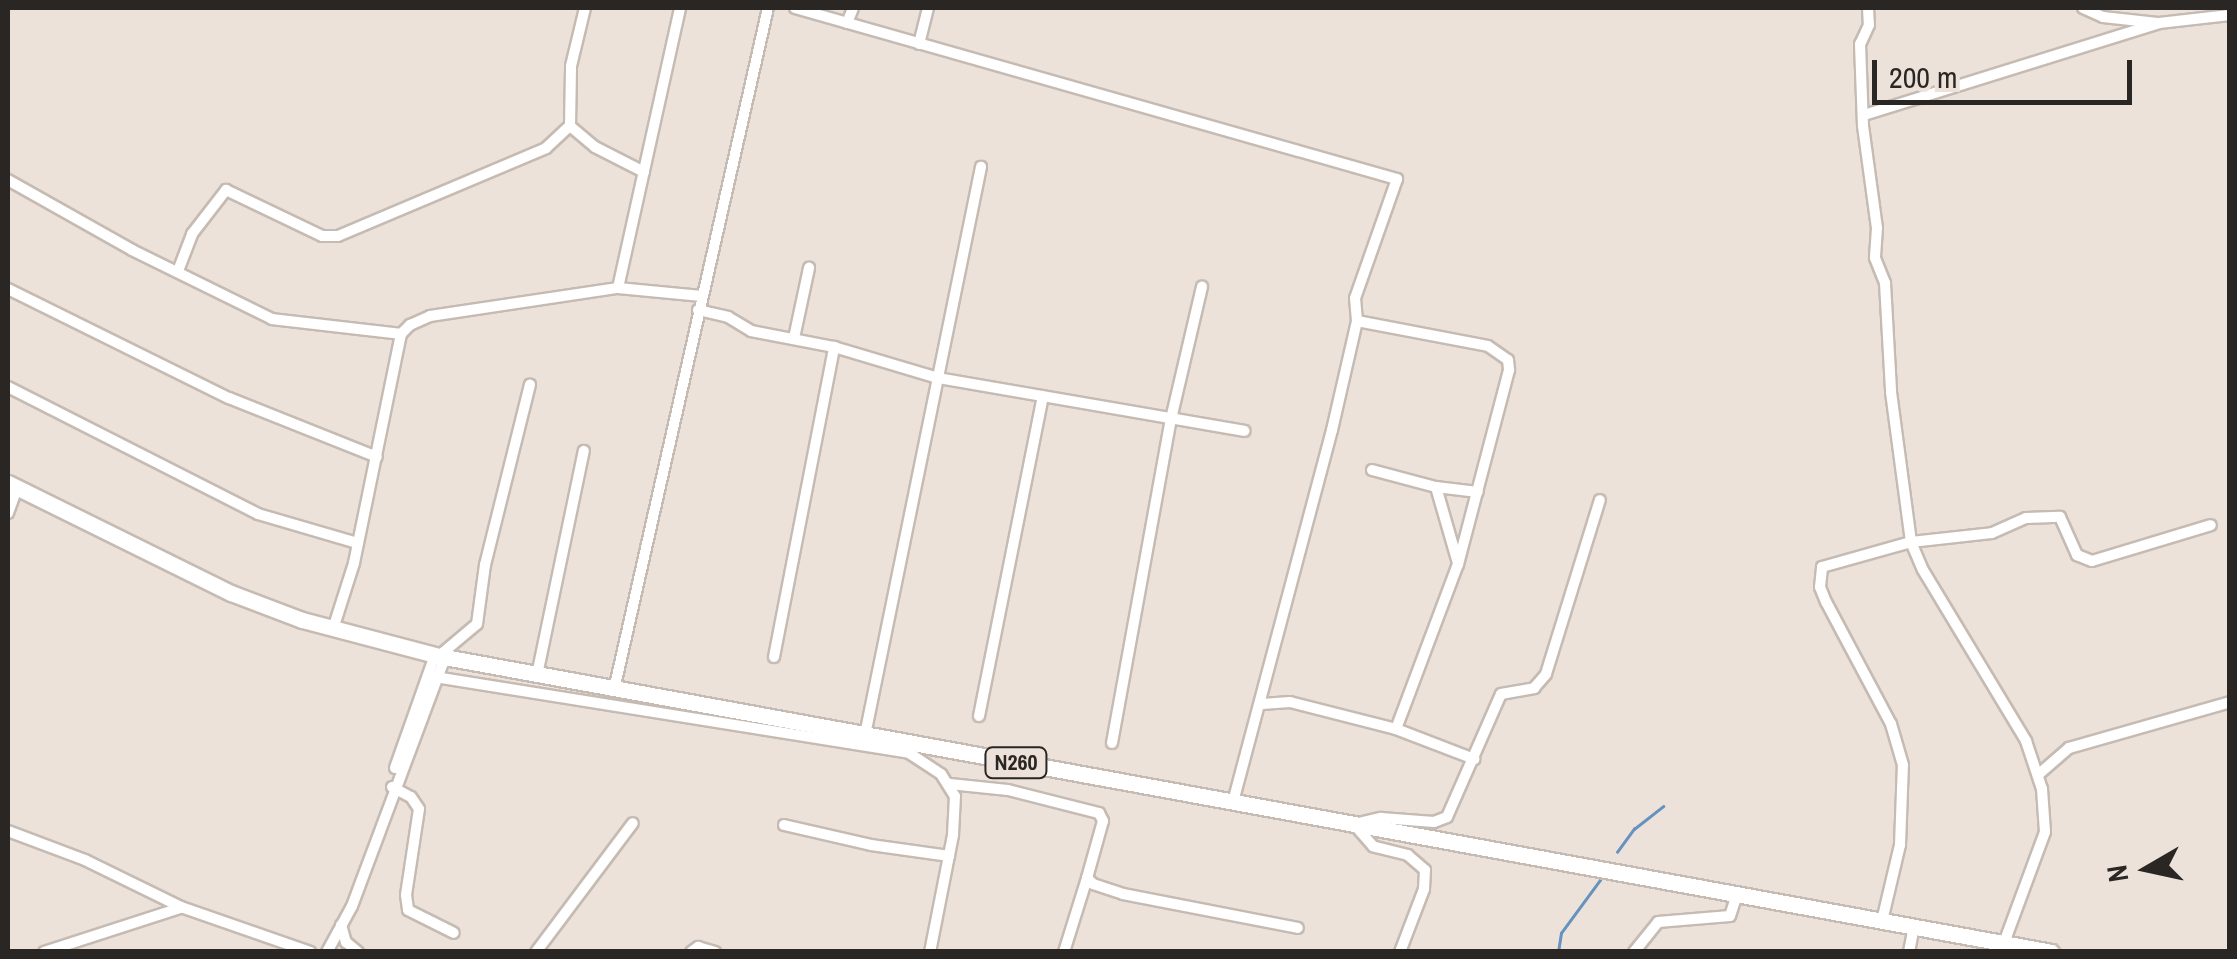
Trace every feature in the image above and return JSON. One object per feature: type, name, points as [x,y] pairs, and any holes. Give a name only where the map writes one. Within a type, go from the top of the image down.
[{"type":"main road","name":"N260","points":[[12,486],[230,593],[333,629],[440,656],[2052,952]]},
{"type":"street","points":[[178,271],[192,234],[226,190],[322,236],[338,236],[546,148],[570,126],[571,66],[585,8]]},
{"type":"street","points":[[618,288],[680,8]]},
{"type":"street","points":[[614,690],[768,8]]},
{"type":"street","points":[[795,8],[1393,175],[1396,188],[1355,298],[1356,321],[1262,704],[1233,802]]},
{"type":"street","points":[[847,23],[853,8]]},
{"type":"street","points":[[919,44],[928,8]]},
{"type":"street","points":[[1868,8],[1869,25],[1860,44],[1878,228],[1875,258],[1886,295],[1891,392],[1910,542],[2026,741],[2039,774],[2044,832],[2004,943]]},
{"type":"street","points":[[2082,8],[2102,17],[2159,24]]},
{"type":"street","points":[[1864,115],[2159,24],[2230,15]]},
{"type":"street","points":[[570,126],[596,147],[644,172]]},
{"type":"street","points":[[865,735],[981,167]]},
{"type":"street","points":[[8,180],[282,322],[303,321],[401,334]]},
{"type":"street","points":[[794,338],[809,268]]},
{"type":"street","points":[[1112,743],[1171,418],[1202,287]]},
{"type":"street","points":[[333,629],[377,457],[401,334],[410,324],[430,316],[618,288],[702,296]]},
{"type":"street","points":[[8,290],[229,398],[377,457]]},
{"type":"street","points":[[698,310],[728,317],[751,331],[834,347],[938,378],[1244,432]]},
{"type":"street","points":[[1356,321],[1488,346],[1508,360],[1509,370],[1458,564],[1396,729]]},
{"type":"street","points":[[774,657],[834,347]]},
{"type":"street","points":[[327,952],[343,920],[440,656],[477,624],[486,565],[530,384]]},
{"type":"street","points":[[8,387],[258,514],[357,543]]},
{"type":"street","points":[[979,716],[1042,396]]},
{"type":"street","points":[[537,675],[584,452]]},
{"type":"street","points":[[1372,470],[1436,487],[1478,492]]},
{"type":"street","points":[[8,513],[12,486]]},
{"type":"street","points":[[1436,487],[1458,564]]},
{"type":"street","points":[[1400,952],[1424,889],[1424,870],[1408,855],[1373,846],[1354,824],[1381,818],[1442,821],[1502,694],[1542,682],[1600,500]]},
{"type":"street","points":[[1882,921],[1900,845],[1904,766],[1892,724],[1826,602],[1819,575],[1831,562],[1910,542],[1970,537],[2026,518],[2060,517],[2077,555],[2092,561],[2210,525]]},
{"type":"street","points":[[433,676],[909,753]]},
{"type":"street","points":[[1262,704],[1290,702],[1396,729],[1474,759]]},
{"type":"street","points":[[2039,774],[2069,748],[2230,702]]},
{"type":"street","points":[[888,739],[950,784],[1008,790],[1100,813],[1103,821],[1064,952]]},
{"type":"street","points":[[930,952],[950,856],[955,812],[950,784]]},
{"type":"street","points":[[392,787],[411,798],[418,810],[406,895],[408,910],[454,933]]},
{"type":"street","points":[[536,952],[633,822]]},
{"type":"street","points":[[784,825],[871,845],[950,856]]},
{"type":"street","points":[[8,831],[76,856],[181,907],[310,952]]},
{"type":"street","points":[[1088,878],[1123,894],[1298,928]]},
{"type":"street","points":[[1634,952],[1658,922],[1730,916],[1737,894]]},
{"type":"street","points":[[44,952],[181,907]]},
{"type":"street","points":[[343,920],[346,942],[358,952]]},
{"type":"street","points":[[1909,952],[1914,927]]},
{"type":"street","points":[[691,952],[698,947],[715,952]]},
{"type":"waterway","points":[[1617,852],[1634,829],[1663,806]]},
{"type":"waterway","points":[[1558,952],[1561,933],[1600,880]]}]
